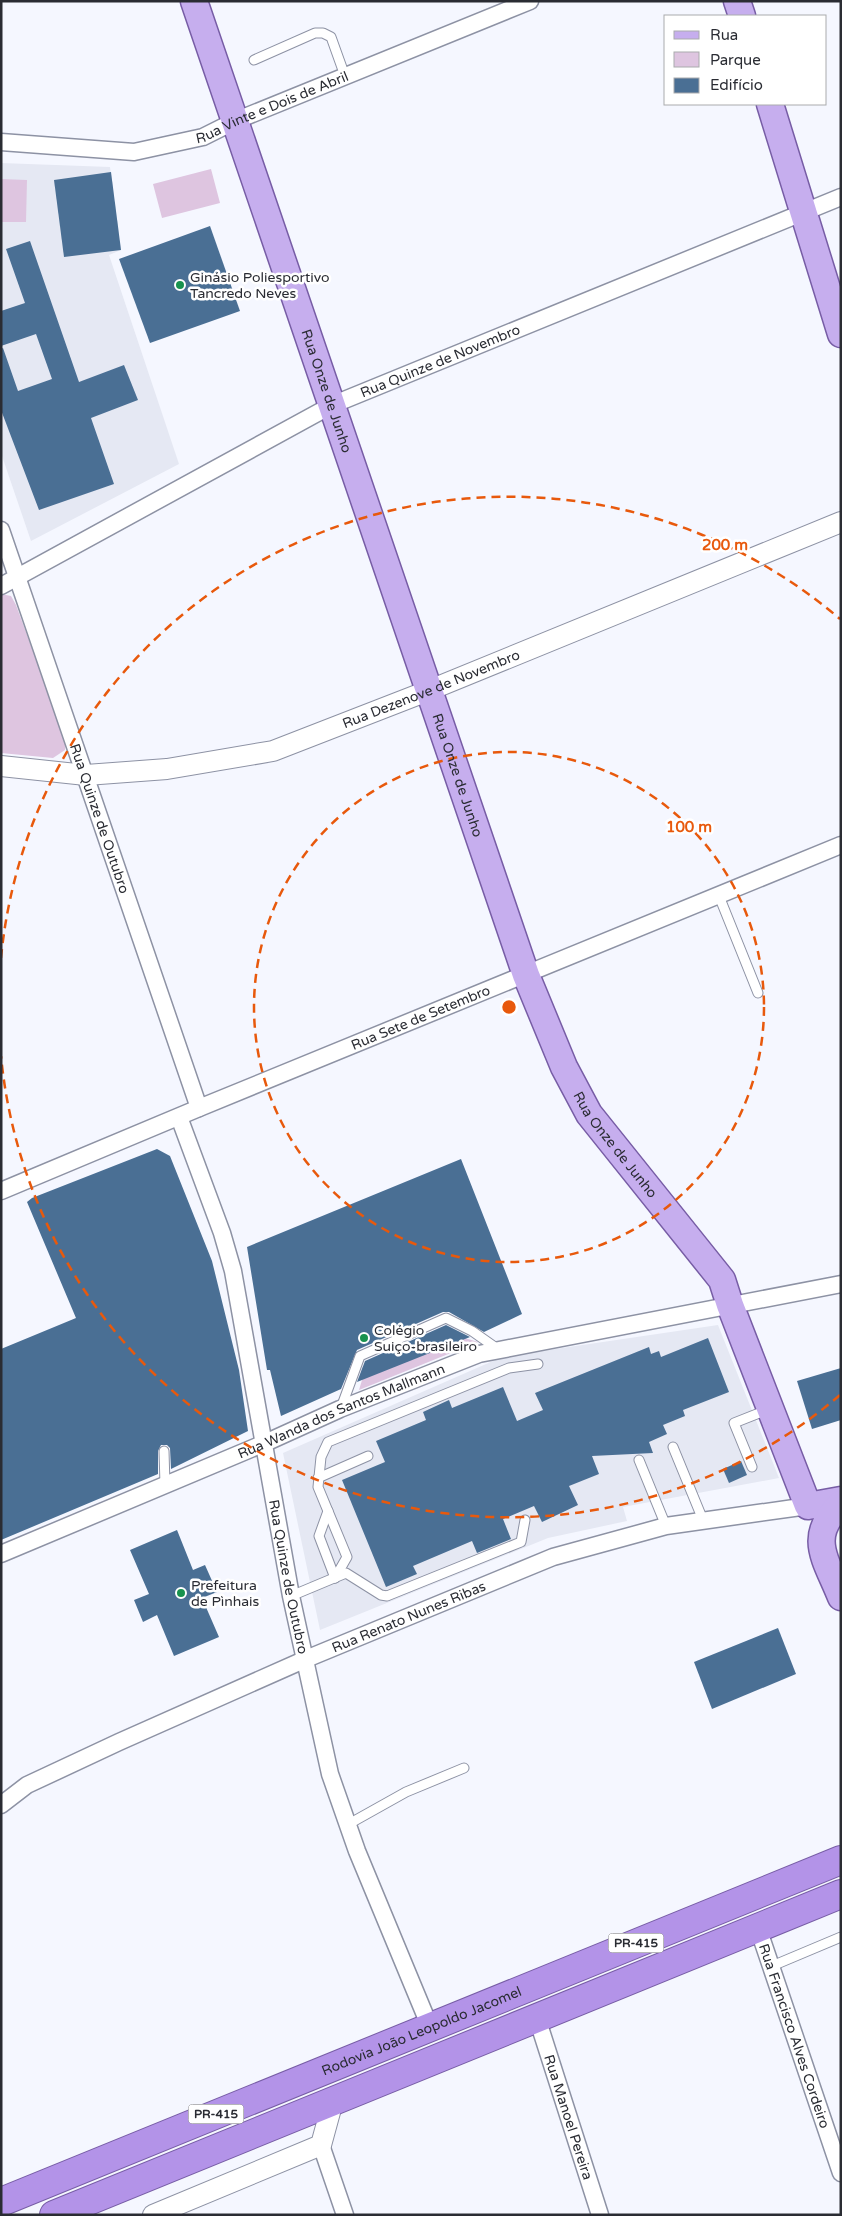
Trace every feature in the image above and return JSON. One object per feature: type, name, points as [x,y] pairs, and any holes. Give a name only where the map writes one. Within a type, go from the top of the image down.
[{"type":"highway","name":"Rodovia João Leopoldo Jacomel","points":[[1,2202],[841,1860]]},
{"type":"highway","name":"PR-415","points":[[54,2215],[841,1894]]},
{"type":"highway","points":[[430,2027],[442,2056]]},
{"type":"main road","name":"Rua Onze de Junho","points":[[194,1],[526,975],[564,1067],[589,1114],[722,1280],[808,1506]]},
{"type":"main road","points":[[737,1],[742,15]]},
{"type":"main road","points":[[770,105],[805,212],[841,334]]},
{"type":"main road","points":[[841,1502],[822,1528],[820,1542],[841,1597]]},
{"type":"main road","name":"Rua Renato Nunes Ribas","points":[[808,1506],[841,1502]]},
{"type":"street","name":"Rua Vinte e Dois de Abril","points":[[1,142],[134,152],[203,138],[235,121],[530,1]]},
{"type":"street","name":"Rua Quinze de Novembro","points":[[1,586],[332,405],[841,197]]},
{"type":"street","name":"Rua Dezenove de Novembro","points":[[1,766],[86,775],[167,769],[272,751],[430,690],[841,522]]},
{"type":"street","name":"Rua Quinze de Outubro","points":[[1,530],[199,1108]]},
{"type":"street","name":"Rua Sete de Setembro","points":[[1,1192],[199,1108],[841,845]]},
{"type":"street","name":"Rua Quinze de Outubro","points":[[179,1118],[222,1233],[233,1271],[291,1596],[330,1774],[347,1825],[430,2027]]},
{"type":"street","name":"Rua Wanda dos Santos Mallmann","points":[[1,1554],[265,1443],[340,1409],[479,1354],[841,1284]]},
{"type":"street","name":"Rua Renato Nunes Ribas","points":[[1,1805],[27,1785],[71,1764],[306,1659],[553,1557],[666,1526],[808,1506]]},
{"type":"street","name":"Rua Francisco Alves Cordeiro","points":[[758,1928],[841,2173]]},
{"type":"street","name":"Rua Manoel Pereira","points":[[537,2018],[600,2215]]},
{"type":"street","points":[[333,2101],[321,2145],[345,2215]]},
{"type":"street","points":[[153,2215],[321,2145]]},
{"type":"lane","points":[[254,60],[315,33],[323,33],[331,37],[346,76]]},
{"type":"lane","points":[[719,896],[758,993]]},
{"type":"lane","points":[[340,1409],[360,1356],[446,1318],[472,1331],[499,1350]]},
{"type":"lane","points":[[335,1578],[347,1557],[318,1487],[321,1457],[328,1442],[509,1368],[538,1364]]},
{"type":"lane","points":[[752,1468],[734,1423],[770,1409]]},
{"type":"lane","points":[[673,1447],[703,1520]]},
{"type":"lane","points":[[164,1452],[165,1485]]},
{"type":"lane","points":[[318,1478],[368,1456]]},
{"type":"lane","points":[[640,1460],[666,1526]]},
{"type":"lane","points":[[328,1511],[319,1536],[335,1578]]},
{"type":"lane","points":[[291,1596],[346,1573],[380,1595],[387,1596],[521,1542],[526,1520]]},
{"type":"lane","points":[[347,1825],[406,1792],[464,1768]]},
{"type":"lane","points":[[772,1966],[841,1937]]},
{"type":"shaded area","points":[[1,163],[110,167],[121,250],[109,255],[179,464],[31,541],[1,453]]},
{"type":"shaded area","points":[[718,1325],[779,1478],[623,1507],[627,1521],[548,1538],[320,1630],[283,1453],[502,1357]]},
{"type":"green space","points":[[211,169],[220,203],[162,218],[153,184]]},
{"type":"green space","points":[[1,179],[27,180],[26,222],[1,222]]},
{"type":"green space","points":[[1,594],[11,596],[16,605],[66,741],[65,750],[53,758],[1,753]]},
{"type":"green space","points":[[448,1333],[478,1342],[359,1390],[366,1367]]},
{"type":"building","points":[[111,172],[121,250],[64,257],[54,180]]},
{"type":"building","name":"Ginásio Poliesportivo Tancredo Neves","points":[[210,226],[240,311],[150,343],[119,259]]},
{"type":"building","points":[[30,241],[79,382],[124,365],[138,400],[91,418],[114,484],[39,510],[1,410],[1,349],[3,348],[18,391],[52,379],[36,334],[1,346],[1,311],[25,303],[6,249]]},
{"type":"building","points":[[157,1149],[170,1156],[212,1261],[239,1370],[248,1431],[171,1469],[170,1448],[167,1445],[161,1445],[158,1451],[158,1474],[1,1540],[1,1349],[76,1318],[27,1202],[32,1198]]},
{"type":"building","points":[[461,1159],[522,1314],[484,1332],[449,1312],[443,1312],[357,1350],[341,1389],[281,1416],[270,1370],[267,1370],[247,1247]]},
{"type":"building","points":[[446,1325],[470,1337],[357,1382],[365,1361]]},
{"type":"building","points":[[708,1338],[729,1392],[683,1410],[685,1416],[663,1425],[667,1434],[649,1442],[653,1453],[592,1456],[599,1474],[569,1486],[578,1505],[542,1522],[534,1506],[503,1519],[511,1539],[477,1553],[472,1541],[413,1566],[417,1574],[386,1587],[342,1480],[385,1462],[376,1441],[426,1420],[423,1412],[449,1400],[452,1408],[503,1387],[517,1421],[543,1410],[535,1393],[649,1347],[651,1354],[659,1351],[661,1357]]},
{"type":"building","points":[[841,1368],[841,1420],[812,1429],[797,1381]]},
{"type":"building","points":[[741,1461],[747,1475],[729,1483],[723,1469]]},
{"type":"building","name":"Prefeitura de Pìnhais","points":[[177,1530],[193,1570],[205,1565],[217,1592],[202,1598],[219,1637],[174,1656],[157,1615],[143,1622],[134,1600],[149,1594],[130,1550]]},
{"type":"building","points":[[778,1628],[796,1674],[712,1709],[694,1662]]},
{"type":"place","name":"Ginásio Poliesportivo Tancredo Neves","points":[[180,285]]},
{"type":"place","name":"Colégio Suiço-brasileiro","points":[[364,1338]]},
{"type":"place","name":"Prefeitura de Pìnhais","points":[[181,1593]]}]
